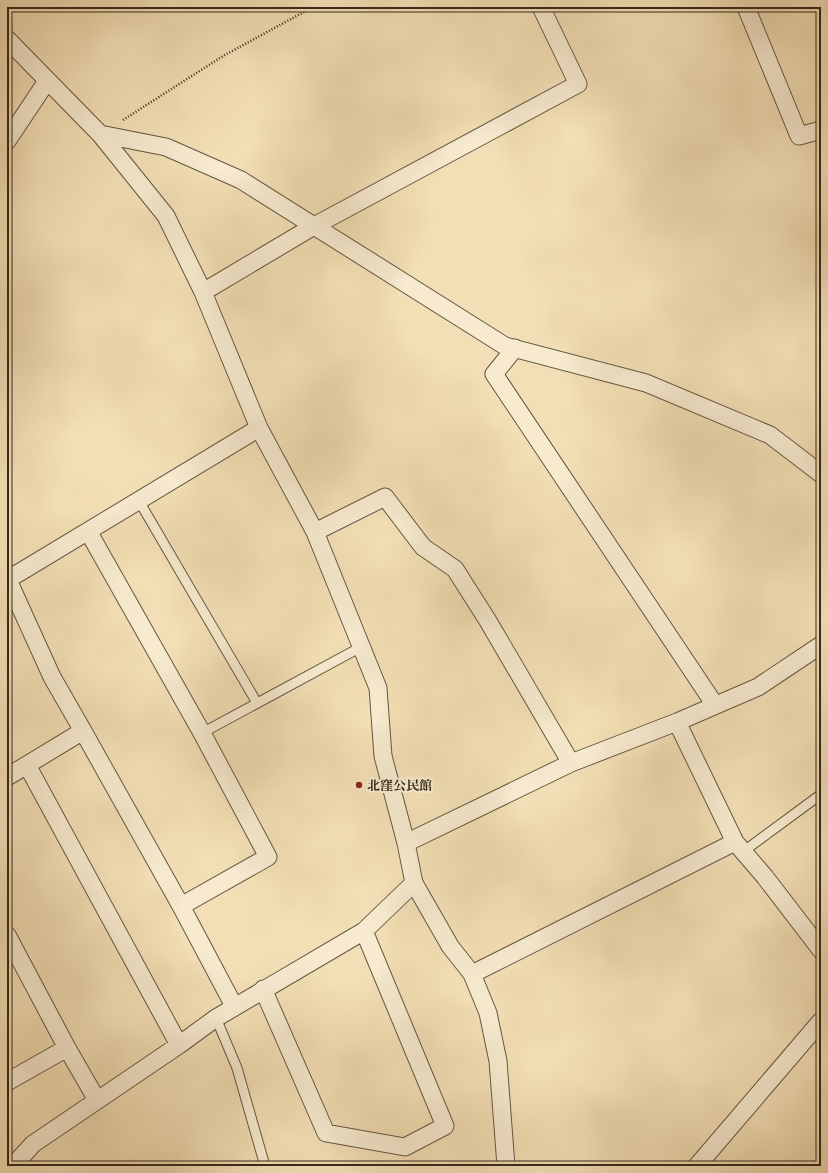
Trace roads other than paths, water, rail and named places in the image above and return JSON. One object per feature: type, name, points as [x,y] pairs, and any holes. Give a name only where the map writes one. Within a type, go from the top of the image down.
[{"type":"street","points":[[203,292],[314,226],[578,84],[541,7]]},
{"type":"street","points":[[746,7],[799,136],[821,130]]},
{"type":"street","points":[[7,39],[46,81],[100,134],[166,216],[203,292],[259,428],[315,532],[378,688],[383,756],[406,842],[414,883],[450,946],[472,974],[488,1013],[498,1061],[506,1166]]},
{"type":"street","points":[[7,141],[46,81]]},
{"type":"street","points":[[100,134],[166,147],[241,180],[506,346],[646,383],[770,435],[821,474]]},
{"type":"street","points":[[515,348],[494,374],[715,705]]},
{"type":"street","points":[[234,1006],[181,906],[52,677],[8,580],[259,428]]},
{"type":"street","points":[[315,532],[385,497],[423,547],[455,569],[488,621],[571,763]]},
{"type":"street","points":[[88,531],[202,733],[268,857],[181,906]]},
{"type":"street","points":[[406,842],[571,763],[677,722],[758,687],[821,645]]},
{"type":"street","points":[[677,722],[739,846],[821,950]]},
{"type":"street","points":[[7,778],[83,731]]},
{"type":"street","points":[[27,765],[179,1045]]},
{"type":"street","points":[[472,974],[739,846]]},
{"type":"street","points":[[13,1166],[33,1144],[179,1045],[216,1018],[234,1006],[364,931],[414,883]]},
{"type":"street","points":[[263,989],[326,1133],[405,1147],[445,1126],[364,931]]},
{"type":"street","points":[[7,935],[67,1048],[97,1100]]},
{"type":"street","points":[[697,1166],[821,1021]]},
{"type":"street","points":[[7,1082],[67,1048]]},
{"type":"lane","points":[[139,501],[257,703]]},
{"type":"lane","points":[[202,733],[361,647]]},
{"type":"lane","points":[[739,846],[820,795],[821,796]]},
{"type":"lane","points":[[216,1018],[237,1068],[265,1166]]},
{"type":"place","name":"北窪公民館","points":[[359,785]]}]
